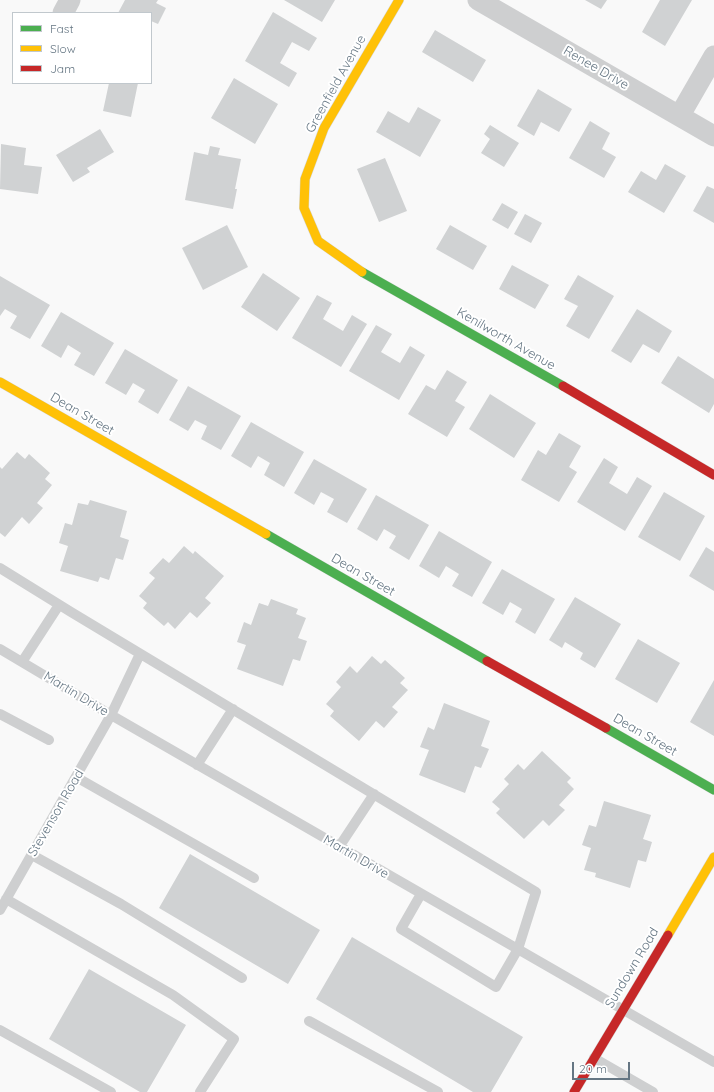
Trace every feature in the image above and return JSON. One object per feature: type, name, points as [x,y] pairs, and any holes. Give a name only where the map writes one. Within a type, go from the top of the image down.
[{"type":"street","points":[[64,12],[70,0]]},
{"type":"street","name":"Greenfield Avenue","points":[[304,208],[305,179],[324,128],[399,0]]},
{"type":"street","name":"Renee Drive","points":[[478,0],[680,115],[714,136]]},
{"type":"street","points":[[680,115],[714,56]]},
{"type":"street","name":"Kenilworth Avenue","points":[[304,208],[318,241],[358,270],[598,406],[714,475]]},
{"type":"street","name":"Dean Street","points":[[0,382],[714,790]]},
{"type":"street","name":"Sundown Road","points":[[574,1092],[622,1009],[714,857]]},
{"type":"lane","points":[[0,568],[536,892],[518,949],[496,987],[401,929],[422,894]]},
{"type":"lane","points":[[22,662],[59,605]]},
{"type":"lane","name":"Martin Drive","points":[[0,649],[197,765],[714,1062]]},
{"type":"lane","name":"Stevenson Road","points":[[0,910],[111,715],[140,654]]},
{"type":"lane","points":[[197,765],[233,709]]},
{"type":"lane","points":[[0,714],[49,740]]},
{"type":"lane","points":[[76,777],[254,878]]},
{"type":"lane","points":[[339,847],[374,794]]},
{"type":"lane","points":[[32,855],[121,904],[242,978]]},
{"type":"lane","points":[[6,899],[173,995],[234,1039],[200,1092]]},
{"type":"lane","points":[[308,1020],[438,1092]]},
{"type":"lane","points":[[0,1030],[111,1092]]},
{"type":"lane","points":[[594,1058],[653,1092]]},
{"type":"building","points":[[125,0],[158,0],[156,3],[166,8],[158,24],[152,21],[152,12],[119,12]]},
{"type":"building","points":[[284,0],[335,0],[322,22]]},
{"type":"building","points":[[585,0],[607,0],[601,9]]},
{"type":"building","points":[[660,0],[692,0],[665,46],[642,32]]},
{"type":"building","points":[[273,12],[317,38],[309,51],[292,42],[280,63],[297,73],[289,87],[245,61]]},
{"type":"building","points":[[435,30],[486,60],[473,82],[422,52]]},
{"type":"building","points":[[234,78],[278,104],[255,144],[211,118]]},
{"type":"building","points":[[109,84],[138,84],[131,117],[103,111]]},
{"type":"building","points":[[538,89],[572,109],[559,132],[541,122],[534,136],[517,126]]},
{"type":"building","points":[[418,107],[441,120],[420,157],[376,132],[388,111],[409,123]]},
{"type":"building","points":[[590,121],[610,133],[602,149],[616,157],[604,178],[569,158]]},
{"type":"building","points":[[490,125],[519,143],[504,167],[481,153],[490,139],[484,134]]},
{"type":"building","points":[[100,129],[114,152],[87,168],[90,172],[73,182],[56,155]]},
{"type":"building","points":[[1,144],[26,148],[24,165],[42,167],[38,194],[0,189]]},
{"type":"building","points":[[210,146],[220,148],[218,155],[241,159],[233,209],[185,200],[194,152],[208,155]]},
{"type":"building","points":[[385,158],[407,211],[379,222],[357,169]]},
{"type":"building","points":[[665,164],[686,176],[664,213],[628,192],[641,171],[656,180]]},
{"type":"building","points":[[707,186],[714,189],[714,223],[693,211]]},
{"type":"building","points":[[502,203],[518,212],[508,229],[492,220]]},
{"type":"building","points":[[525,214],[542,223],[531,243],[514,234]]},
{"type":"building","points":[[227,225],[248,267],[203,290],[182,248]]},
{"type":"building","points":[[450,225],[487,246],[473,270],[436,249]]},
{"type":"building","points":[[512,265],[549,285],[535,309],[499,289]]},
{"type":"building","points":[[263,273],[300,298],[277,331],[241,307]]},
{"type":"building","points":[[578,275],[614,296],[589,339],[566,326],[578,306],[564,299]]},
{"type":"building","points":[[0,276],[50,305],[30,339],[10,328],[17,316],[5,309],[0,316]]},
{"type":"building","points":[[317,295],[332,303],[323,319],[343,331],[352,315],[367,324],[341,367],[292,338]]},
{"type":"building","points":[[637,309],[672,331],[659,353],[643,344],[631,363],[611,351]]},
{"type":"building","points":[[61,312],[114,343],[94,376],[74,365],[81,353],[68,345],[61,358],[41,346]]},
{"type":"building","points":[[376,325],[392,334],[381,352],[400,363],[410,346],[425,355],[399,400],[349,371]]},
{"type":"building","points":[[125,349],[178,380],[158,414],[138,402],[145,390],[133,383],[126,395],[105,383]]},
{"type":"building","points":[[678,356],[714,379],[714,404],[709,413],[661,383]]},
{"type":"building","points":[[447,370],[467,382],[455,401],[465,407],[447,437],[408,414],[426,385],[435,390]]},
{"type":"building","points":[[188,386],[241,416],[221,450],[201,439],[207,426],[195,420],[188,431],[169,420]]},
{"type":"building","points":[[490,394],[536,423],[514,458],[469,429]]},
{"type":"building","points":[[251,422],[304,452],[284,487],[264,475],[270,463],[258,456],[251,468],[231,456]]},
{"type":"building","points":[[559,433],[581,446],[569,467],[577,472],[559,502],[521,480],[538,450],[546,455]]},
{"type":"building","points":[[17,452],[25,459],[29,454],[50,473],[45,479],[52,485],[37,503],[43,508],[29,524],[22,517],[5,537],[0,533],[0,467],[2,469]]},
{"type":"building","points":[[604,458],[618,467],[609,483],[627,494],[637,477],[652,486],[625,531],[577,502]]},
{"type":"building","points":[[314,459],[367,489],[347,523],[327,512],[334,499],[321,492],[314,505],[294,493]]},
{"type":"building","points":[[664,492],[705,516],[680,561],[638,537]]},
{"type":"building","points":[[376,495],[429,525],[409,560],[389,548],[396,536],[384,529],[377,541],[357,529]]},
{"type":"building","points":[[90,500],[127,511],[120,537],[129,540],[123,560],[116,558],[109,580],[100,577],[98,582],[60,571],[68,546],[59,543],[65,523],[72,525],[78,503],[88,505]]},
{"type":"building","points":[[439,531],[492,562],[472,597],[452,586],[459,574],[446,566],[439,578],[419,566]]},
{"type":"building","points":[[184,546],[193,554],[195,551],[224,576],[205,598],[211,603],[197,618],[190,612],[175,629],[168,622],[164,626],[143,608],[147,603],[139,596],[155,578],[149,573],[163,558],[169,563]]},
{"type":"building","points":[[706,547],[714,552],[714,591],[689,576]]},
{"type":"building","points":[[502,569],[555,599],[535,634],[515,622],[522,609],[510,602],[503,615],[482,603]]},
{"type":"building","points":[[575,597],[621,624],[595,668],[580,659],[583,653],[565,642],[562,648],[549,640]]},
{"type":"building","points":[[271,599],[298,609],[296,614],[306,618],[298,638],[307,641],[300,661],[293,659],[283,686],[237,669],[246,645],[237,642],[244,622],[251,625],[259,603],[268,606]]},
{"type":"building","points":[[638,639],[680,663],[657,703],[615,679]]},
{"type":"building","points":[[372,656],[381,664],[385,660],[405,678],[400,683],[408,690],[392,707],[398,712],[384,728],[376,721],[359,741],[330,716],[334,711],[326,704],[341,687],[336,682],[350,666],[357,673]]},
{"type":"building","points":[[714,680],[714,736],[690,722]]},
{"type":"building","points":[[444,703],[490,721],[481,746],[489,749],[481,768],[475,766],[465,793],[419,775],[429,750],[420,747],[428,727],[434,730]]},
{"type":"building","points":[[542,751],[571,778],[567,782],[574,789],[559,805],[565,810],[549,826],[543,820],[524,839],[496,813],[500,809],[492,802],[509,784],[504,779],[518,764],[524,770]]},
{"type":"building","points":[[604,801],[651,815],[643,839],[652,842],[646,862],[638,860],[630,888],[595,877],[596,873],[584,870],[591,848],[582,845],[589,825],[596,827]]},
{"type":"building","points":[[190,854],[320,930],[288,984],[159,908]]},
{"type":"building","points":[[352,937],[523,1037],[491,1092],[473,1092],[316,999]]},
{"type":"building","points":[[89,969],[186,1025],[147,1092],[140,1092],[49,1039]]},
{"type":"traffic: fast","points":[[362,272],[563,386]]},
{"type":"traffic: fast","points":[[266,534],[487,661]]},
{"type":"traffic: fast","points":[[606,728],[714,790]]},
{"type":"traffic: slow","points":[[362,272],[318,241],[304,208],[305,179],[324,128],[399,0]]},
{"type":"traffic: slow","points":[[0,382],[266,534]]},
{"type":"traffic: slow","points":[[668,935],[714,857]]},
{"type":"traffic: jam","points":[[563,386],[714,475]]},
{"type":"traffic: jam","points":[[487,661],[606,728]]},
{"type":"traffic: jam","points":[[574,1092],[668,935]]}]
